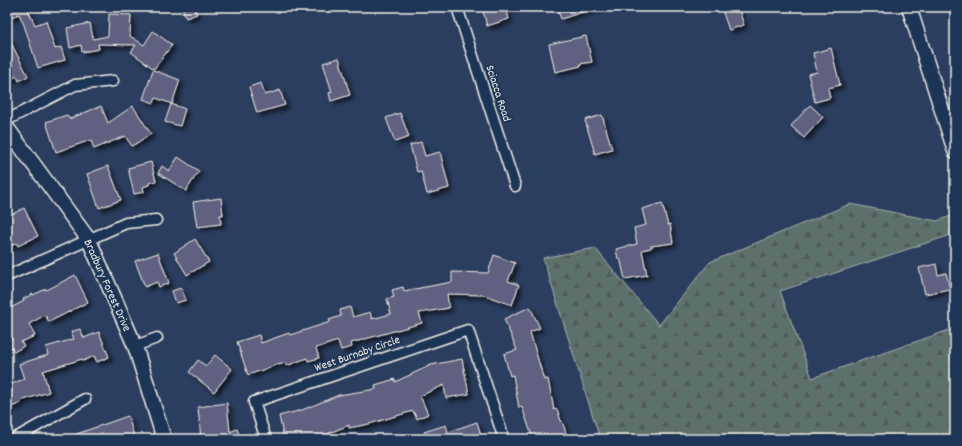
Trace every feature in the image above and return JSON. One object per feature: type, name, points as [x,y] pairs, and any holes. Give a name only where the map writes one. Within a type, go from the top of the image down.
[{"type":"street","name":"Sciacca Road","points":[[458,7],[515,186]]},
{"type":"street","points":[[909,7],[955,151]]},
{"type":"street","points":[[7,120],[75,85],[113,81]]},
{"type":"street","name":"Bradbury Forest Drive","points":[[7,128],[89,240],[135,346],[164,439]]},
{"type":"street","points":[[7,276],[126,223],[156,220]]},
{"type":"street","name":"West Burnaby Circle","points":[[266,439],[254,402],[468,330],[504,439]]},
{"type":"street","points":[[135,346],[157,338]]},
{"type":"street","points":[[14,439],[85,399]]},
{"type":"green space","points":[[850,204],[937,221],[954,215],[954,234],[780,291],[812,378],[955,328],[955,439],[600,439],[543,258],[595,248],[659,325],[710,262]]},
{"type":"building","points":[[7,7],[34,7],[28,10],[35,25],[46,21],[55,49],[61,47],[65,60],[38,68],[19,14],[7,19]]},
{"type":"building","points":[[182,7],[194,7],[197,14],[186,18]]},
{"type":"building","points":[[495,7],[506,7],[509,19],[487,26],[483,11]]},
{"type":"building","points":[[557,7],[592,7],[592,9],[561,19]]},
{"type":"building","points":[[721,7],[738,7],[744,25],[729,30]]},
{"type":"building","points":[[109,14],[131,15],[130,36],[144,45],[153,31],[172,45],[154,69],[131,52],[136,45],[98,44],[99,49],[82,52],[81,45],[70,48],[67,28],[90,23],[93,39],[108,36]]},
{"type":"building","points":[[7,35],[28,76],[19,81],[17,76],[7,82]]},
{"type":"building","points":[[586,36],[592,62],[580,64],[581,66],[555,72],[549,44]]},
{"type":"building","points":[[831,48],[840,85],[828,88],[830,98],[815,102],[808,74],[817,72],[813,53]]},
{"type":"building","points":[[339,58],[350,95],[331,101],[329,93],[332,92],[323,63]]},
{"type":"building","points":[[153,70],[180,80],[172,104],[156,98],[154,103],[143,99]]},
{"type":"building","points":[[261,83],[265,95],[280,90],[285,105],[257,113],[249,87]]},
{"type":"building","points":[[171,104],[185,109],[180,126],[165,122]]},
{"type":"building","points":[[810,105],[823,117],[804,138],[791,126]]},
{"type":"building","points":[[101,106],[108,123],[133,106],[151,134],[132,146],[125,136],[94,149],[91,140],[56,152],[46,122],[67,115],[69,119]]},
{"type":"building","points":[[400,113],[409,137],[395,142],[386,118]]},
{"type":"building","points":[[602,115],[612,149],[595,154],[585,120]]},
{"type":"building","points":[[421,142],[425,156],[440,152],[449,188],[427,194],[421,171],[417,172],[410,145]]},
{"type":"building","points":[[178,157],[199,171],[186,191],[158,173],[162,166],[169,171]]},
{"type":"building","points":[[151,162],[156,181],[143,187],[144,192],[134,194],[128,168]]},
{"type":"building","points":[[108,166],[121,200],[99,208],[87,174]]},
{"type":"building","points":[[221,198],[223,215],[220,215],[221,224],[197,227],[193,202]]},
{"type":"building","points":[[662,203],[668,225],[670,224],[673,243],[651,246],[651,248],[642,250],[647,275],[625,279],[620,258],[618,259],[616,249],[637,244],[634,228],[646,225],[642,209]]},
{"type":"building","points":[[24,208],[38,236],[18,246],[16,243],[7,249],[7,217]]},
{"type":"building","points":[[195,239],[209,262],[187,275],[174,253]]},
{"type":"building","points":[[158,253],[169,283],[159,287],[157,282],[145,287],[135,261]]},
{"type":"building","points":[[494,255],[515,263],[508,281],[519,285],[512,305],[484,295],[447,294],[449,308],[419,313],[422,323],[351,343],[352,347],[341,350],[338,341],[316,348],[319,358],[308,361],[307,358],[286,366],[285,363],[279,364],[248,375],[237,342],[259,335],[261,343],[289,333],[290,335],[330,322],[329,320],[341,316],[340,310],[350,307],[353,317],[370,312],[372,319],[391,314],[387,299],[394,297],[392,290],[403,287],[404,291],[452,282],[452,272],[488,273]]},
{"type":"building","points":[[936,264],[938,275],[946,273],[950,289],[925,294],[919,268]]},
{"type":"building","points":[[75,275],[88,302],[49,322],[45,315],[29,324],[35,336],[21,342],[24,346],[14,352],[8,342],[12,339],[7,328],[7,310],[24,301],[23,299],[46,289],[47,290]]},
{"type":"building","points":[[181,288],[186,300],[176,303],[172,291]]},
{"type":"building","points":[[530,307],[540,328],[530,332],[544,380],[548,379],[554,410],[557,409],[568,439],[533,439],[522,407],[519,408],[513,375],[510,376],[504,354],[517,350],[504,319]]},
{"type":"building","points":[[80,329],[84,338],[99,332],[109,357],[97,362],[94,356],[83,361],[82,359],[43,371],[49,392],[20,401],[21,403],[7,409],[7,386],[24,379],[19,364],[48,355],[46,347],[74,339],[71,332]]},
{"type":"building","points":[[215,355],[232,369],[214,392],[189,372],[198,360],[206,366]]},
{"type":"building","points":[[462,359],[469,394],[446,398],[444,385],[420,396],[428,414],[417,419],[413,411],[369,424],[349,428],[349,425],[315,439],[284,439],[279,416],[302,410],[339,395],[376,389],[375,385],[395,379],[395,382],[431,365]]},
{"type":"building","points":[[227,403],[230,432],[237,429],[241,439],[201,439],[198,407]]},
{"type":"building","points":[[128,416],[135,439],[69,439],[68,437]]},
{"type":"building","points":[[477,422],[482,439],[427,439],[424,432],[446,425],[448,432]]}]
